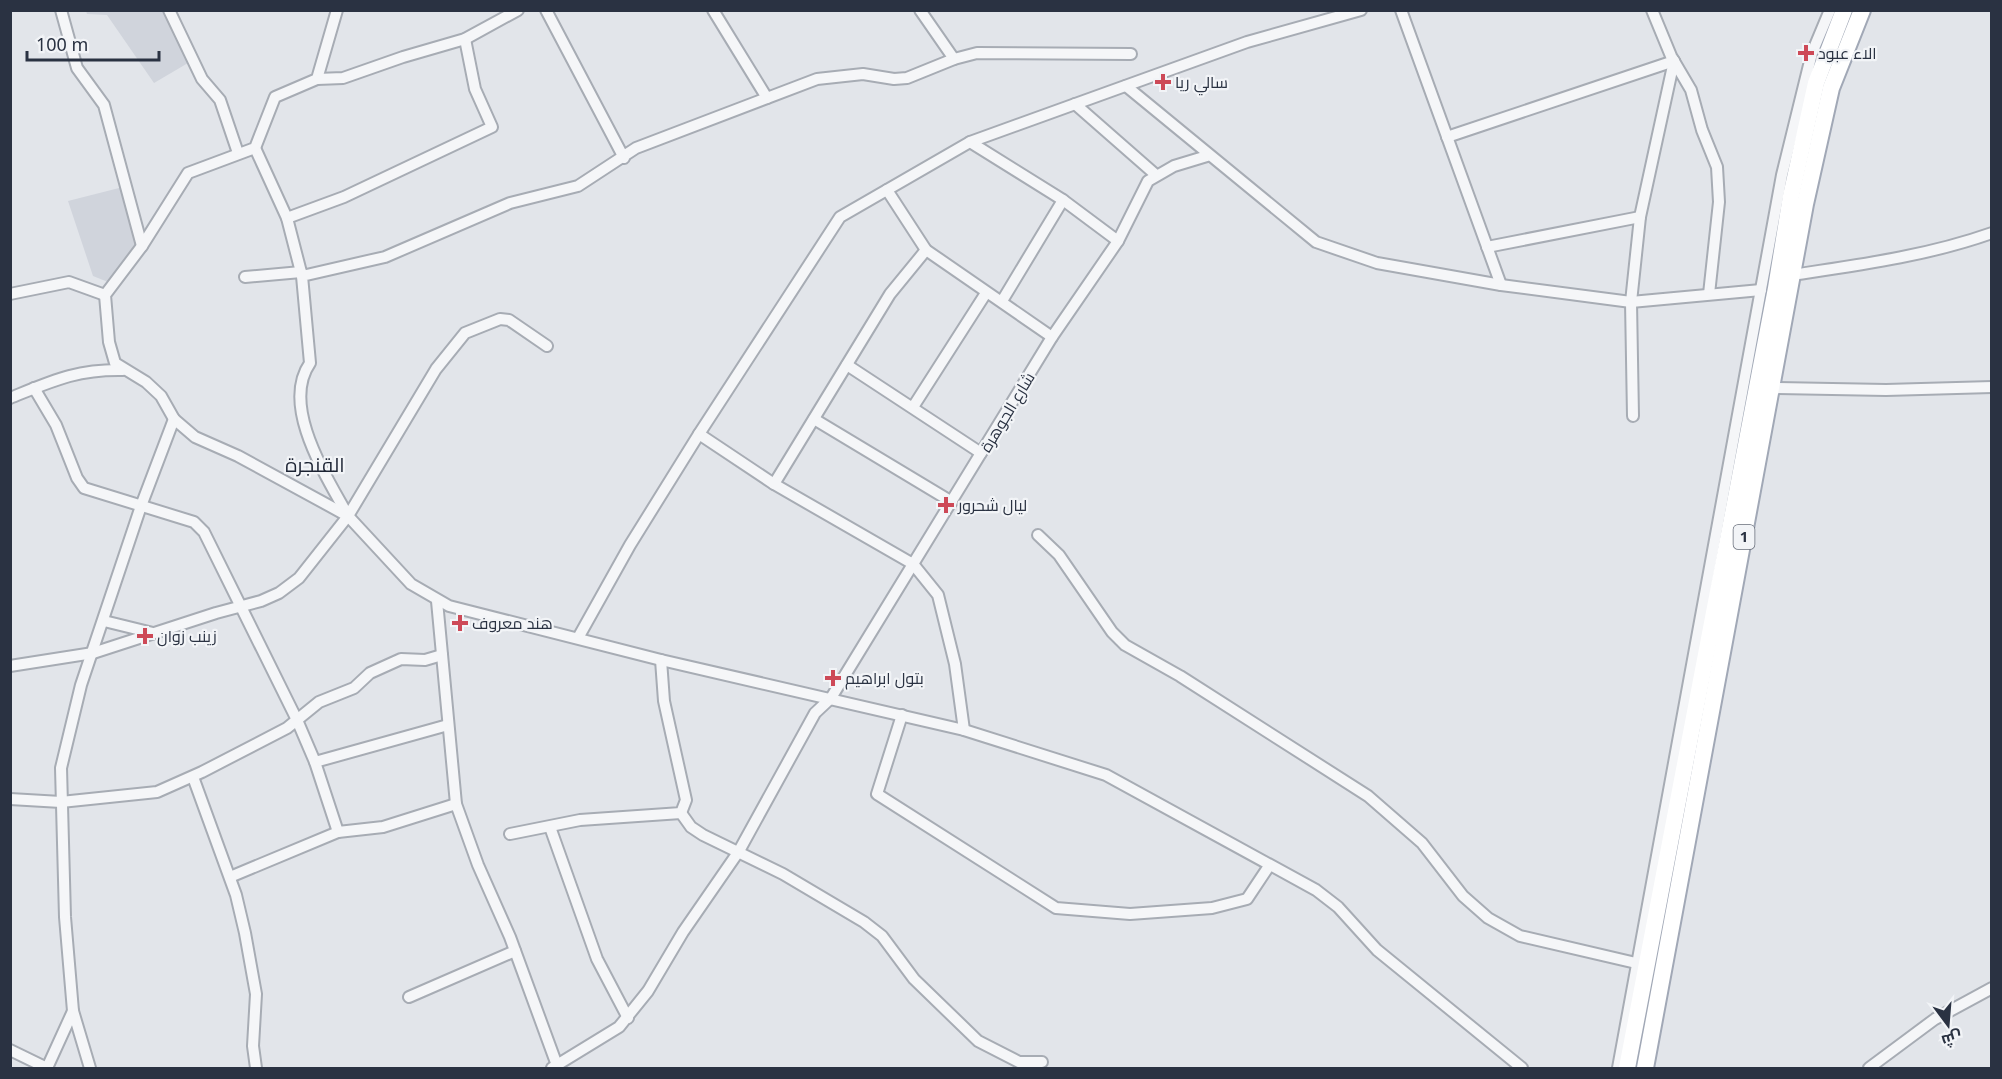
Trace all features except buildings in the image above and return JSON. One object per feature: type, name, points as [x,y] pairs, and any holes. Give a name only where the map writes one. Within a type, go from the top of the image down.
[{"type":"main road","name":"1","points":[[1627,1068],[1776,288],[1791,196],[1816,83],[1844,10]]},
{"type":"main road","name":"1","points":[[1645,1068],[1792,275],[1832,88],[1862,10]]},
{"type":"street","points":[[61,10],[77,68],[104,105],[142,246]]},
{"type":"street","points":[[169,10],[202,79],[220,100],[238,153]]},
{"type":"street","points":[[317,80],[337,10]]},
{"type":"street","points":[[518,10],[465,39],[343,78],[317,80],[275,97],[255,148],[287,218],[301,274],[310,363],[304,372],[300,398],[310,443],[348,516],[411,584],[437,602],[484,617],[531,625],[661,660],[964,730],[1106,775],[1326,897],[1377,950],[1522,1068]]},
{"type":"street","points":[[546,10],[624,158]]},
{"type":"street","points":[[713,10],[767,98]]},
{"type":"street","points":[[920,10],[954,58]]},
{"type":"street","points":[[578,638],[630,545],[699,434],[840,217],[970,142],[1247,42],[1361,10]]},
{"type":"street","points":[[1401,10],[1501,285]]},
{"type":"street","points":[[1652,10],[1674,61],[1691,90],[1702,130],[1717,167],[1719,202],[1709,294]]},
{"type":"street","points":[[1618,1068],[1761,290],[1797,109],[1812,53],[1830,10]]},
{"type":"street","points":[[287,218],[344,197],[492,127],[475,89],[465,39]]},
{"type":"street","points":[[245,277],[301,274],[385,257],[510,203],[578,186],[636,148],[817,79],[863,74],[894,80],[907,78],[954,58],[977,53],[1006,51],[1131,54]]},
{"type":"street","points":[[1447,137],[1674,61]]},
{"type":"street","points":[[1633,416],[1631,302],[1640,217],[1674,61]]},
{"type":"street","points":[[1126,86],[1208,156],[1316,242],[1377,263],[1501,285],[1631,302],[1761,290]]},
{"type":"street","points":[[1075,105],[1156,175],[1174,166],[1208,156]]},
{"type":"street","points":[[970,142],[1063,200],[1118,241]]},
{"type":"street","points":[[255,148],[188,173],[142,246],[105,295],[109,342],[115,363],[146,382],[161,396],[184,431],[238,456],[348,516]]},
{"type":"street","name":"شارع الجوهرة","points":[[555,1068],[610,1034],[628,1018],[648,991],[683,932],[739,851],[815,712],[831,698],[1052,337],[1118,241],[1148,181],[1156,175]]},
{"type":"street","points":[[886,190],[926,250],[1052,337]]},
{"type":"street","points":[[1002,301],[1063,200]]},
{"type":"street","points":[[1487,247],[1640,217]]},
{"type":"street","points":[[1792,275],[1876,263],[1958,245],[1992,233]]},
{"type":"street","points":[[774,484],[890,294],[926,250]]},
{"type":"street","points":[[10,294],[69,282],[105,295]]},
{"type":"street","points":[[913,407],[986,293]]},
{"type":"street","points":[[10,666],[93,653],[279,593],[298,578],[348,516],[436,369],[465,333],[500,319],[509,320],[547,346]]},
{"type":"street","points":[[847,365],[981,453]]},
{"type":"street","points":[[10,398],[59,378],[93,369],[123,370]]},
{"type":"street","points":[[1772,388],[1886,390],[1992,387]]},
{"type":"street","points":[[34,388],[56,425],[77,478],[84,488],[194,522],[204,532],[243,606],[297,720],[315,762],[338,832]]},
{"type":"street","points":[[90,1068],[74,1011],[65,917],[61,768],[81,685],[141,506],[174,419]]},
{"type":"street","points":[[814,419],[952,502]]},
{"type":"street","points":[[699,434],[774,484],[913,564],[938,595],[955,664],[964,730]]},
{"type":"street","points":[[1038,535],[1059,555],[1112,632],[1125,645],[1180,676],[1368,796],[1422,843],[1463,896],[1488,918],[1520,936],[1636,963]]},
{"type":"street","points":[[437,602],[456,804],[478,865],[515,951],[555,1068]]},
{"type":"street","points":[[104,621],[154,633]]},
{"type":"street","points":[[10,799],[62,802],[157,792],[193,777],[297,720],[319,702],[354,688],[370,673],[401,658],[424,660],[442,655]]},
{"type":"street","points":[[661,660],[664,701],[686,800],[681,813]]},
{"type":"street","points":[[902,715],[877,794],[1056,908],[1130,914],[1212,908],[1247,899],[1269,866]]},
{"type":"street","points":[[315,762],[448,725]]},
{"type":"street","points":[[193,777],[230,877],[245,933],[256,994],[253,1046],[256,1068]]},
{"type":"street","points":[[230,877],[338,832],[383,827],[456,804]]},
{"type":"street","points":[[510,834],[580,820],[681,813]]},
{"type":"street","points":[[681,813],[691,827],[703,835],[739,851],[864,922],[882,936],[914,979],[941,1008],[978,1041],[1019,1062],[1042,1062]]},
{"type":"street","points":[[550,827],[597,959],[628,1018]]},
{"type":"street","points":[[409,997],[515,951]]},
{"type":"street","points":[[1869,1068],[1935,1019],[1992,988]]},
{"type":"street","points":[[10,1050],[46,1068],[74,1011]]},
{"type":"shaded area","points":[[86,11],[165,11],[188,63],[154,83],[107,15],[87,14]]},
{"type":"shaded area","points":[[123,187],[139,240],[113,284],[93,276],[68,201]]},
{"type":"place","name":"الاء عبود","points":[[1806,53]]},
{"type":"place","name":"سالي ريا","points":[[1163,82]]},
{"type":"place","name":"ليال شحرور","points":[[946,505]]},
{"type":"place","name":"هند معروف","points":[[460,623]]},
{"type":"place","name":"زينب زوان","points":[[145,636]]},
{"type":"place","name":"بتول ابراهيم","points":[[833,678]]},
{"type":"district","name":"القنجرة","points":[[315,465]]}]
